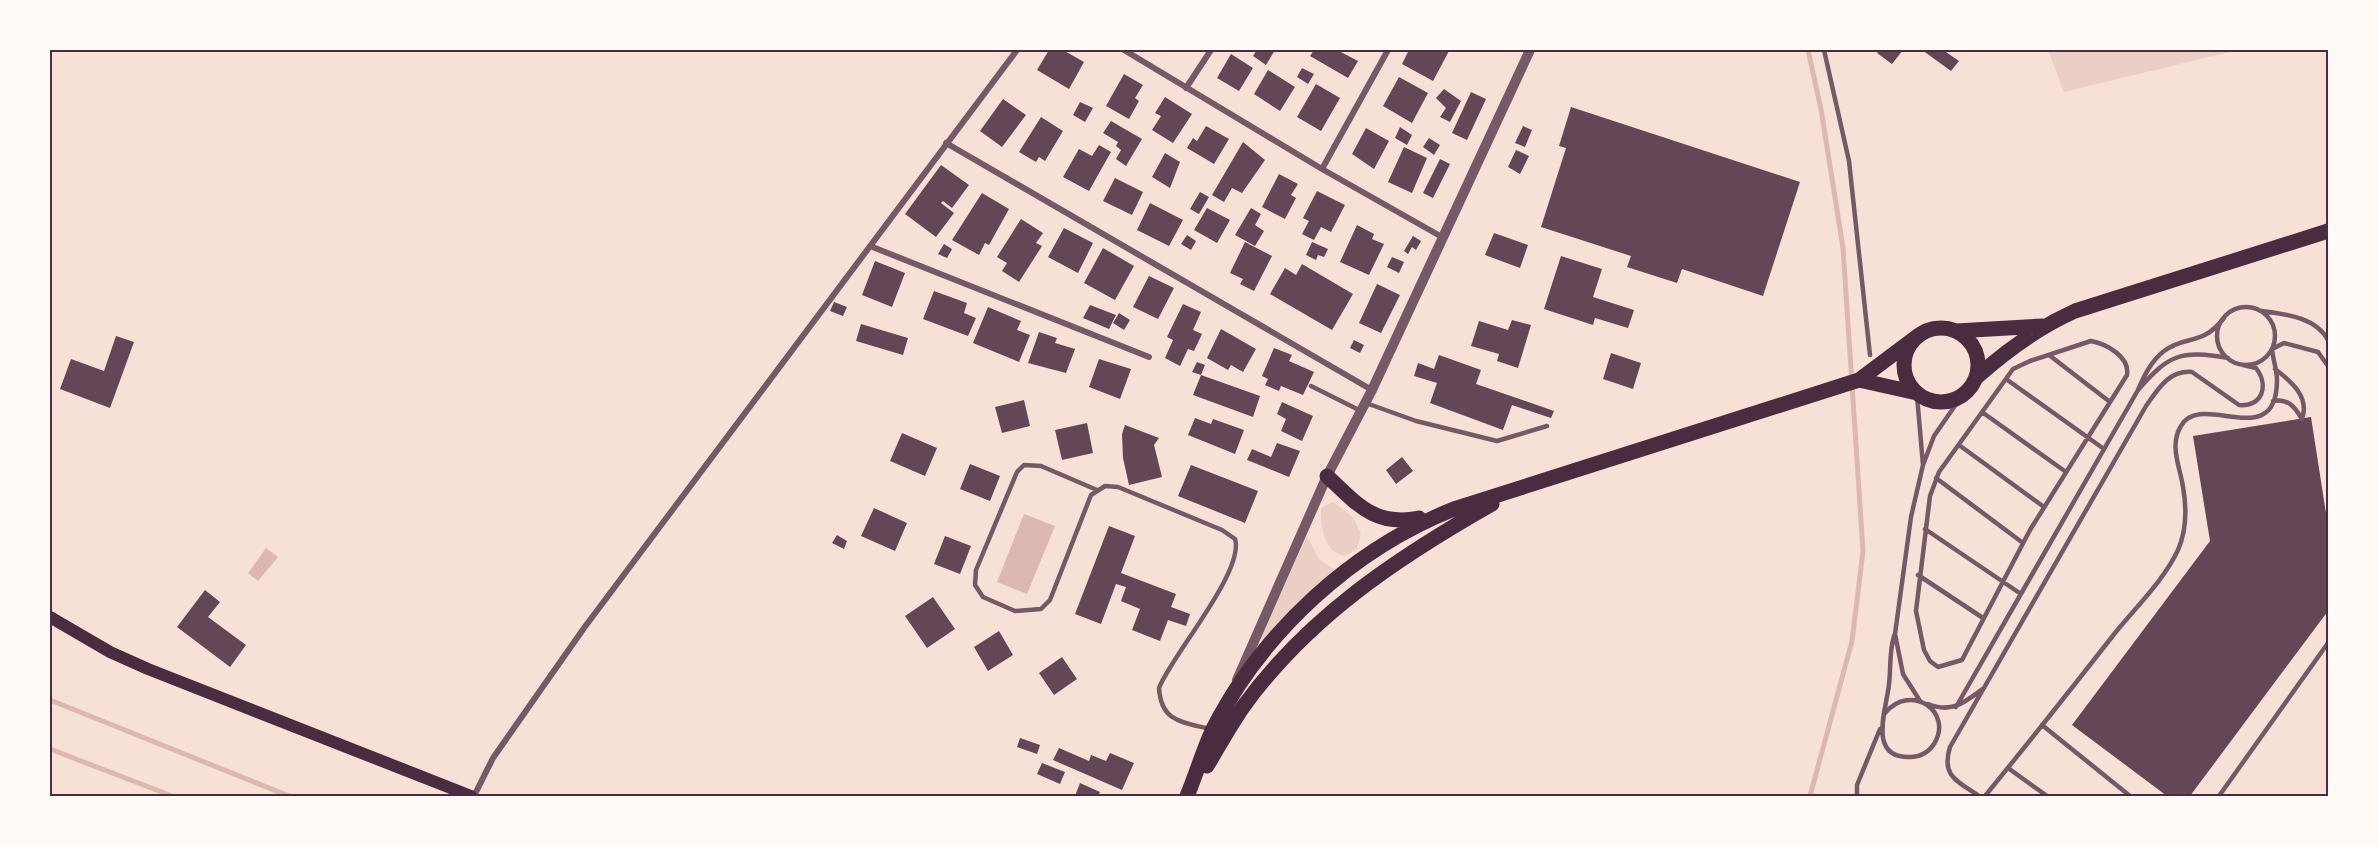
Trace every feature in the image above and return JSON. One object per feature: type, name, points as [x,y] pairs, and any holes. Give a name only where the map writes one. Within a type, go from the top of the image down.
[{"type":"main road","points":[[1859,380],[1917,393],[1934,402],[1953,401],[1961,397],[1977,377],[2009,348],[2042,326],[2075,311],[2328,231]]},
{"type":"main road","points":[[1327,476],[1358,505],[1383,519],[1408,520],[1443,513],[1859,380],[1919,335],[1937,328],[1956,331],[2042,326]]},
{"type":"main road","points":[[1956,331],[1967,339],[1975,350],[1978,364],[1977,377]]},
{"type":"main road","points":[[1917,393],[1908,383],[1904,363],[1907,350],[1919,335]]},
{"type":"main road","points":[[1188,796],[1242,708],[1304,636],[1356,591],[1424,543],[1518,489]]},
{"type":"main road","points":[[1188,796],[1215,725],[1262,655],[1330,584],[1388,540],[1443,513]]},
{"type":"main road","points":[[50,617],[110,652],[148,669],[472,796]]},
{"type":"street","points":[[472,796],[493,758],[584,628],[1017,50]]},
{"type":"street","points":[[1124,50],[1322,169],[1442,237]]},
{"type":"street","points":[[1186,88],[1211,50]]},
{"type":"street","points":[[1322,169],[1388,50]]},
{"type":"street","points":[[1215,725],[1327,476],[1364,407],[1530,50]]},
{"type":"street","points":[[946,143],[1372,390]]},
{"type":"street","points":[[870,246],[1149,357]]},
{"type":"lane","points":[[1824,50],[1849,161],[1870,355]]},
{"type":"lane","points":[[1956,707],[2138,390],[2145,374],[2163,351],[2203,338],[2214,331],[2230,312],[2246,307],[2307,321],[2325,333],[2328,340]]},
{"type":"lane","points":[[1985,796],[2150,591],[2177,550],[2186,521],[2183,485],[2176,456],[2178,430],[2183,422],[2198,413],[2252,419],[2262,414],[2273,402],[2277,381],[2272,349],[2275,331],[2270,320],[2261,311]]},
{"type":"lane","points":[[2224,318],[2220,324],[2218,339],[2228,358]]},
{"type":"lane","points":[[2091,340],[2121,356],[2128,372],[2023,543],[1962,660],[1938,667],[1930,661],[1924,650],[1917,623],[1918,575],[1936,478],[2013,369],[2049,355],[2091,340]]},
{"type":"lane","points":[[2243,365],[2260,362],[2272,349],[2284,343],[2308,347],[2318,352],[2328,366]]},
{"type":"lane","points":[[1979,796],[1953,777],[1946,760],[1950,747],[2146,406],[2166,380],[2184,371],[2198,375],[2239,405],[2253,404],[2262,395],[2265,385],[2256,368],[2228,358],[2204,354],[2176,357],[2163,363],[2138,390]]},
{"type":"lane","points":[[2049,355],[2110,402]]},
{"type":"lane","points":[[2273,402],[2286,400],[2292,404],[2302,419],[2304,405],[2302,396],[2275,369]]},
{"type":"lane","points":[[2006,380],[2104,449]]},
{"type":"lane","points":[[1311,386],[1364,407],[1497,441],[1547,426]]},
{"type":"lane","points":[[1917,393],[1923,465]]},
{"type":"lane","points":[[1857,796],[1857,785],[1885,713],[1911,517],[1923,465],[1934,436],[1961,397]]},
{"type":"lane","points":[[1982,412],[2066,472]]},
{"type":"lane","points":[[1959,446],[2044,507]]},
{"type":"lane","points":[[1097,490],[1041,466],[1024,465],[1017,472],[976,570],[975,585],[983,597],[1015,611],[1041,609],[1050,600],[1091,495],[1097,490],[1112,485],[1179,511],[1235,539],[1235,558],[1226,578],[1159,688],[1161,706],[1168,714],[1179,721],[1215,725]]},
{"type":"lane","points":[[1936,478],[2023,543]]},
{"type":"lane","points":[[1925,529],[2021,594]]},
{"type":"lane","points":[[1918,575],[1983,618]]},
{"type":"lane","points":[[1880,729],[1885,744],[1891,750],[1906,757],[1922,754],[1935,743],[1938,734],[1936,716],[1922,702],[1903,674],[1895,634]]},
{"type":"lane","points":[[2219,796],[2328,643]]},
{"type":"lane","points":[[1885,713],[1898,701],[1907,699],[1938,708],[1956,707],[1986,686]]},
{"type":"lane","points":[[2042,725],[2130,796]]},
{"type":"lane","points":[[2008,768],[2047,796]]},
{"type":"shaded area","points":[[2048,50],[2238,50],[2064,92]]},
{"type":"shaded area","points":[[1333,502],[1353,517],[1361,534],[1357,549],[1345,556],[1332,550],[1325,538],[1321,523],[1321,508]]},
{"type":"shaded area","points":[[1024,514],[1055,526],[1027,594],[997,582]]},
{"type":"shaded area","points":[[1307,536],[1319,559],[1335,570],[1263,640],[1260,639]]},
{"type":"shaded area","points":[[266,548],[278,557],[258,581],[248,573]]},
{"type":"building","points":[[1049,50],[1063,50],[1084,62],[1069,89],[1037,70]]},
{"type":"building","points":[[1257,50],[1275,50],[1266,65],[1253,56]]},
{"type":"building","points":[[1314,50],[1337,50],[1358,61],[1348,78],[1310,56]]},
{"type":"building","points":[[1409,50],[1449,51],[1433,81],[1402,64]]},
{"type":"building","points":[[1880,50],[1903,50],[1892,64],[1877,53]]},
{"type":"building","points":[[1922,50],[1943,50],[1959,61],[1951,71]]},
{"type":"building","points":[[1231,54],[1253,68],[1239,91],[1217,78]]},
{"type":"building","points":[[1302,68],[1314,74],[1308,84],[1297,77]]},
{"type":"building","points":[[1268,70],[1295,87],[1280,111],[1254,94]]},
{"type":"building","points":[[1124,74],[1143,85],[1135,98],[1139,101],[1129,119],[1106,106]]},
{"type":"building","points":[[1399,77],[1428,93],[1412,123],[1383,106]]},
{"type":"building","points":[[1316,84],[1340,98],[1321,131],[1297,117]]},
{"type":"building","points":[[1444,89],[1461,101],[1450,122],[1440,117],[1446,108],[1436,98]]},
{"type":"building","points":[[1471,92],[1486,99],[1467,140],[1452,133]]},
{"type":"building","points":[[1165,97],[1192,114],[1173,143],[1152,130],[1161,116],[1155,113]]},
{"type":"building","points":[[1003,99],[1026,115],[1002,147],[980,131]]},
{"type":"building","points":[[1080,102],[1093,108],[1085,122],[1073,115]]},
{"type":"building","points":[[1571,107],[1800,182],[1763,296],[1682,269],[1677,283],[1627,267],[1631,256],[1541,227],[1566,148],[1559,146]]},
{"type":"building","points":[[1041,117],[1063,131],[1045,161],[1039,157],[1036,162],[1019,152]]},
{"type":"building","points":[[1111,121],[1142,139],[1126,166],[1116,159],[1121,150],[1116,146],[1118,142],[1103,133]]},
{"type":"building","points":[[1206,126],[1229,139],[1214,164],[1187,148],[1193,138],[1197,141]]},
{"type":"building","points":[[1523,126],[1532,130],[1525,147],[1515,143]]},
{"type":"building","points":[[1400,127],[1412,135],[1407,145],[1395,138]]},
{"type":"building","points":[[1366,128],[1389,141],[1374,169],[1352,154]]},
{"type":"building","points":[[1429,138],[1440,145],[1434,155],[1423,147]]},
{"type":"building","points":[[1243,142],[1265,160],[1242,193],[1232,188],[1224,202],[1212,195]]},
{"type":"building","points":[[1099,145],[1111,152],[1089,191],[1063,177],[1079,149],[1092,156]]},
{"type":"building","points":[[1404,147],[1427,158],[1412,193],[1388,182]]},
{"type":"building","points":[[1516,150],[1529,156],[1520,174],[1508,167]]},
{"type":"building","points":[[1165,153],[1180,162],[1170,188],[1152,177]]},
{"type":"building","points":[[1440,159],[1450,164],[1433,198],[1423,193]]},
{"type":"building","points":[[941,165],[969,185],[952,208],[943,201],[941,203],[954,213],[936,237],[905,214]]},
{"type":"building","points":[[1279,174],[1298,184],[1291,195],[1296,198],[1285,219],[1262,207]]},
{"type":"building","points":[[1115,178],[1143,192],[1132,215],[1103,201]]},
{"type":"building","points":[[1317,191],[1345,205],[1331,232],[1321,227],[1314,240],[1302,234],[1309,221],[1303,218]]},
{"type":"building","points":[[1200,192],[1209,197],[1199,214],[1190,209]]},
{"type":"building","points":[[982,193],[1009,209],[989,245],[985,243],[979,255],[952,240]]},
{"type":"building","points":[[1150,203],[1183,220],[1169,246],[1137,230]]},
{"type":"building","points":[[1207,208],[1230,220],[1217,243],[1194,230]]},
{"type":"building","points":[[1251,208],[1261,214],[1255,225],[1264,231],[1255,246],[1235,235]]},
{"type":"building","points":[[1021,219],[1043,233],[1036,243],[1042,246],[1019,282],[1002,271],[1007,263],[997,257]]},
{"type":"building","points":[[1357,225],[1374,234],[1372,239],[1384,244],[1369,275],[1340,262]]},
{"type":"building","points":[[1064,228],[1093,243],[1078,273],[1048,257]]},
{"type":"building","points":[[1494,233],[1528,245],[1520,268],[1485,255]]},
{"type":"building","points":[[1187,235],[1196,241],[1191,250],[1181,244]]},
{"type":"building","points":[[1413,236],[1421,241],[1416,250],[1412,247],[1408,254],[1404,251]]},
{"type":"building","points":[[1245,242],[1272,256],[1254,291],[1240,284],[1243,279],[1230,273]]},
{"type":"building","points":[[1312,242],[1328,249],[1324,257],[1318,255],[1316,260],[1306,255]]},
{"type":"building","points":[[944,244],[952,249],[947,258],[938,254]]},
{"type":"building","points":[[1103,248],[1134,266],[1115,300],[1084,283]]},
{"type":"building","points":[[1561,256],[1602,269],[1593,297],[1634,310],[1628,328],[1595,318],[1593,325],[1544,309]]},
{"type":"building","points":[[1392,257],[1404,262],[1399,273],[1387,267]]},
{"type":"building","points":[[875,261],[905,273],[892,307],[862,295]]},
{"type":"building","points":[[1302,264],[1353,294],[1332,330],[1270,294],[1285,268],[1296,275]]},
{"type":"building","points":[[1149,276],[1174,288],[1158,319],[1133,307]]},
{"type":"building","points":[[1377,284],[1400,295],[1381,333],[1359,323]]},
{"type":"building","points":[[934,291],[967,303],[964,313],[976,318],[968,336],[923,319]]},
{"type":"building","points":[[834,302],[847,307],[843,316],[830,311]]},
{"type":"building","points":[[1183,304],[1201,312],[1193,330],[1202,334],[1194,351],[1188,349],[1180,366],[1165,358],[1173,340],[1167,337]]},
{"type":"building","points":[[1090,305],[1116,315],[1109,329],[1083,318]]},
{"type":"building","points":[[988,307],[1021,321],[1017,330],[1030,335],[1019,362],[973,343]]},
{"type":"building","points":[[1119,313],[1130,320],[1124,330],[1113,323]]},
{"type":"building","points":[[1512,320],[1531,325],[1518,368],[1497,361],[1499,354],[1471,346],[1479,321],[1508,330]]},
{"type":"building","points":[[861,324],[908,338],[903,355],[856,341]]},
{"type":"building","points":[[1221,329],[1256,349],[1243,372],[1231,365],[1228,370],[1207,358]]},
{"type":"building","points":[[1039,332],[1057,338],[1055,343],[1075,349],[1066,373],[1028,363]]},
{"type":"building","points":[[116,336],[134,342],[110,408],[60,389],[71,359],[104,371]]},
{"type":"building","points":[[1354,340],[1364,345],[1360,353],[1350,348]]},
{"type":"building","points":[[1274,348],[1292,355],[1289,361],[1314,372],[1303,395],[1281,386],[1279,391],[1265,385],[1268,379],[1262,376]]},
{"type":"building","points":[[1611,353],[1641,363],[1633,389],[1603,379]]},
{"type":"building","points":[[1439,355],[1481,370],[1476,384],[1554,411],[1551,418],[1512,405],[1503,430],[1430,403],[1437,383],[1414,376],[1418,363],[1434,369]]},
{"type":"building","points":[[1099,359],[1131,369],[1120,399],[1089,387]]},
{"type":"building","points":[[1197,362],[1205,365],[1201,375],[1192,372]]},
{"type":"building","points":[[1201,375],[1260,396],[1253,417],[1193,395]]},
{"type":"building","points":[[1024,400],[1030,426],[1002,433],[995,407]]},
{"type":"building","points":[[1282,402],[1313,416],[1302,441],[1281,431],[1286,419],[1277,414]]},
{"type":"building","points":[[2311,417],[2328,526],[2328,611],[2190,796],[2167,796],[2072,725],[2210,541],[2193,436]]},
{"type":"building","points":[[1195,418],[1211,424],[1213,419],[1244,430],[1235,454],[1188,435]]},
{"type":"building","points":[[1087,423],[1093,453],[1062,460],[1055,430]]},
{"type":"building","points":[[1125,425],[1159,438],[1154,445],[1162,477],[1129,485],[1123,458],[1122,434]]},
{"type":"building","points":[[902,433],[937,448],[925,476],[890,461]]},
{"type":"building","points":[[1277,443],[1300,451],[1289,477],[1247,460],[1252,449],[1271,457]]},
{"type":"building","points":[[1402,457],[1413,471],[1396,484],[1386,470]]},
{"type":"building","points":[[970,464],[1000,476],[990,501],[960,489]]},
{"type":"building","points":[[1191,465],[1258,491],[1245,523],[1178,496]]},
{"type":"building","points":[[874,508],[907,523],[895,551],[861,536]]},
{"type":"building","points":[[1109,526],[1135,536],[1121,573],[1176,594],[1171,607],[1190,614],[1186,626],[1168,620],[1160,641],[1132,630],[1140,609],[1121,601],[1126,587],[1116,584],[1101,624],[1075,614]]},
{"type":"building","points":[[837,535],[847,541],[844,549],[832,543]]},
{"type":"building","points":[[945,536],[971,546],[960,574],[934,564]]},
{"type":"building","points":[[205,590],[220,602],[208,617],[246,645],[230,667],[177,627]]},
{"type":"building","points":[[933,597],[955,629],[927,648],[905,616]]},
{"type":"building","points":[[999,631],[1013,655],[988,671],[974,647]]},
{"type":"building","points":[[1062,657],[1077,679],[1054,695],[1039,673]]},
{"type":"building","points":[[1020,738],[1040,745],[1037,754],[1017,747]]},
{"type":"building","points":[[1059,748],[1089,761],[1091,755],[1106,761],[1110,753],[1134,763],[1122,790],[1053,760]]},
{"type":"building","points":[[1042,763],[1065,772],[1060,784],[1037,774]]},
{"type":"building","points":[[1080,783],[1100,792],[1098,796],[1075,796]]},
{"type":"waterway","points":[[1808,50],[1821,109],[1843,248],[1863,551],[1852,641],[1810,796]]},
{"type":"waterway","points":[[50,700],[289,796]]},
{"type":"waterway","points":[[50,749],[172,796]]}]
